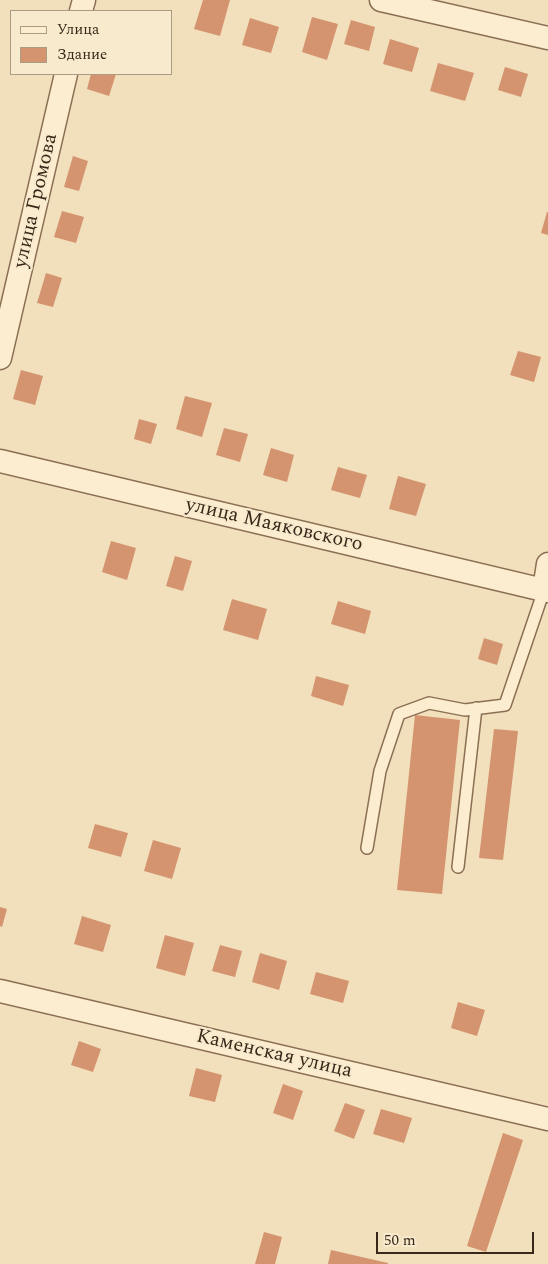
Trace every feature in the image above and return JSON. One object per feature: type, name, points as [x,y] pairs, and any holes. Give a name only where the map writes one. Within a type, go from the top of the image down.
[{"type":"street","points":[[380,0],[548,38]]},
{"type":"street","name":"улица Громова","points":[[0,358],[66,75]]},
{"type":"street","name":"улица Маяковского","points":[[0,461],[546,590]]},
{"type":"street","points":[[546,590],[548,564]]},
{"type":"street","name":"Каменская улица","points":[[0,991],[548,1119]]},
{"type":"lane","points":[[366,848],[380,771],[399,714],[429,703],[465,710],[505,705],[546,590]]},
{"type":"lane","points":[[458,867],[476,708]]},
{"type":"building","points":[[203,0],[230,0],[220,36],[194,29]]},
{"type":"building","points":[[312,17],[338,24],[327,60],[302,52]]},
{"type":"building","points":[[250,18],[279,27],[271,53],[242,45]]},
{"type":"building","points":[[351,20],[375,27],[369,51],[344,44]]},
{"type":"building","points":[[390,39],[419,48],[412,72],[383,64]]},
{"type":"building","points":[[438,63],[474,73],[465,101],[430,91]]},
{"type":"building","points":[[505,67],[528,74],[521,97],[498,90]]},
{"type":"building","points":[[91,75],[116,75],[109,96],[87,89]]},
{"type":"building","points":[[73,156],[88,161],[79,191],[64,187]]},
{"type":"building","points":[[62,211],[84,217],[76,243],[54,237]]},
{"type":"building","points":[[548,212],[548,235],[541,233]]},
{"type":"building","points":[[46,273],[62,278],[53,307],[37,303]]},
{"type":"building","points":[[518,351],[541,357],[534,382],[510,375]]},
{"type":"building","points":[[21,370],[43,376],[35,405],[13,399]]},
{"type":"building","points":[[185,396],[212,403],[202,437],[176,429]]},
{"type":"building","points":[[139,419],[157,424],[151,444],[134,439]]},
{"type":"building","points":[[224,428],[248,434],[240,462],[216,455]]},
{"type":"building","points":[[271,448],[294,455],[287,482],[263,475]]},
{"type":"building","points":[[338,467],[367,475],[360,498],[331,490]]},
{"type":"building","points":[[398,476],[426,484],[416,516],[389,509]]},
{"type":"building","points":[[111,541],[136,548],[127,580],[102,572]]},
{"type":"building","points":[[175,556],[192,561],[183,591],[166,586]]},
{"type":"building","points":[[232,599],[267,609],[258,640],[223,630]]},
{"type":"building","points":[[338,601],[371,611],[365,634],[331,624]]},
{"type":"building","points":[[484,638],[503,644],[497,665],[478,659]]},
{"type":"building","points":[[316,676],[349,685],[343,706],[311,696]]},
{"type":"building","points":[[415,715],[460,720],[442,894],[397,890]]},
{"type":"building","points":[[494,729],[518,731],[503,860],[479,858]]},
{"type":"building","points":[[95,824],[128,833],[121,857],[88,848]]},
{"type":"building","points":[[153,840],[181,848],[172,879],[144,871]]},
{"type":"building","points":[[0,907],[7,909],[2,927],[0,926]]},
{"type":"building","points":[[82,916],[111,925],[103,952],[74,944]]},
{"type":"building","points":[[165,935],[194,943],[185,976],[156,968]]},
{"type":"building","points":[[220,945],[242,951],[235,977],[212,971]]},
{"type":"building","points":[[260,953],[287,961],[279,990],[252,982]]},
{"type":"building","points":[[316,972],[349,981],[343,1003],[310,994]]},
{"type":"building","points":[[458,1002],[485,1010],[477,1036],[451,1028]]},
{"type":"building","points":[[79,1041],[101,1049],[93,1072],[71,1065]]},
{"type":"building","points":[[196,1068],[222,1075],[215,1102],[189,1096]]},
{"type":"building","points":[[283,1084],[303,1091],[293,1120],[273,1113]]},
{"type":"building","points":[[345,1103],[365,1110],[354,1139],[334,1131]]},
{"type":"building","points":[[381,1109],[412,1118],[404,1143],[373,1134]]},
{"type":"building","points":[[503,1133],[523,1140],[486,1252],[467,1246]]},
{"type":"building","points":[[264,1232],[282,1237],[275,1264],[255,1264]]},
{"type":"building","points":[[331,1250],[388,1263],[388,1264],[328,1264]]}]
